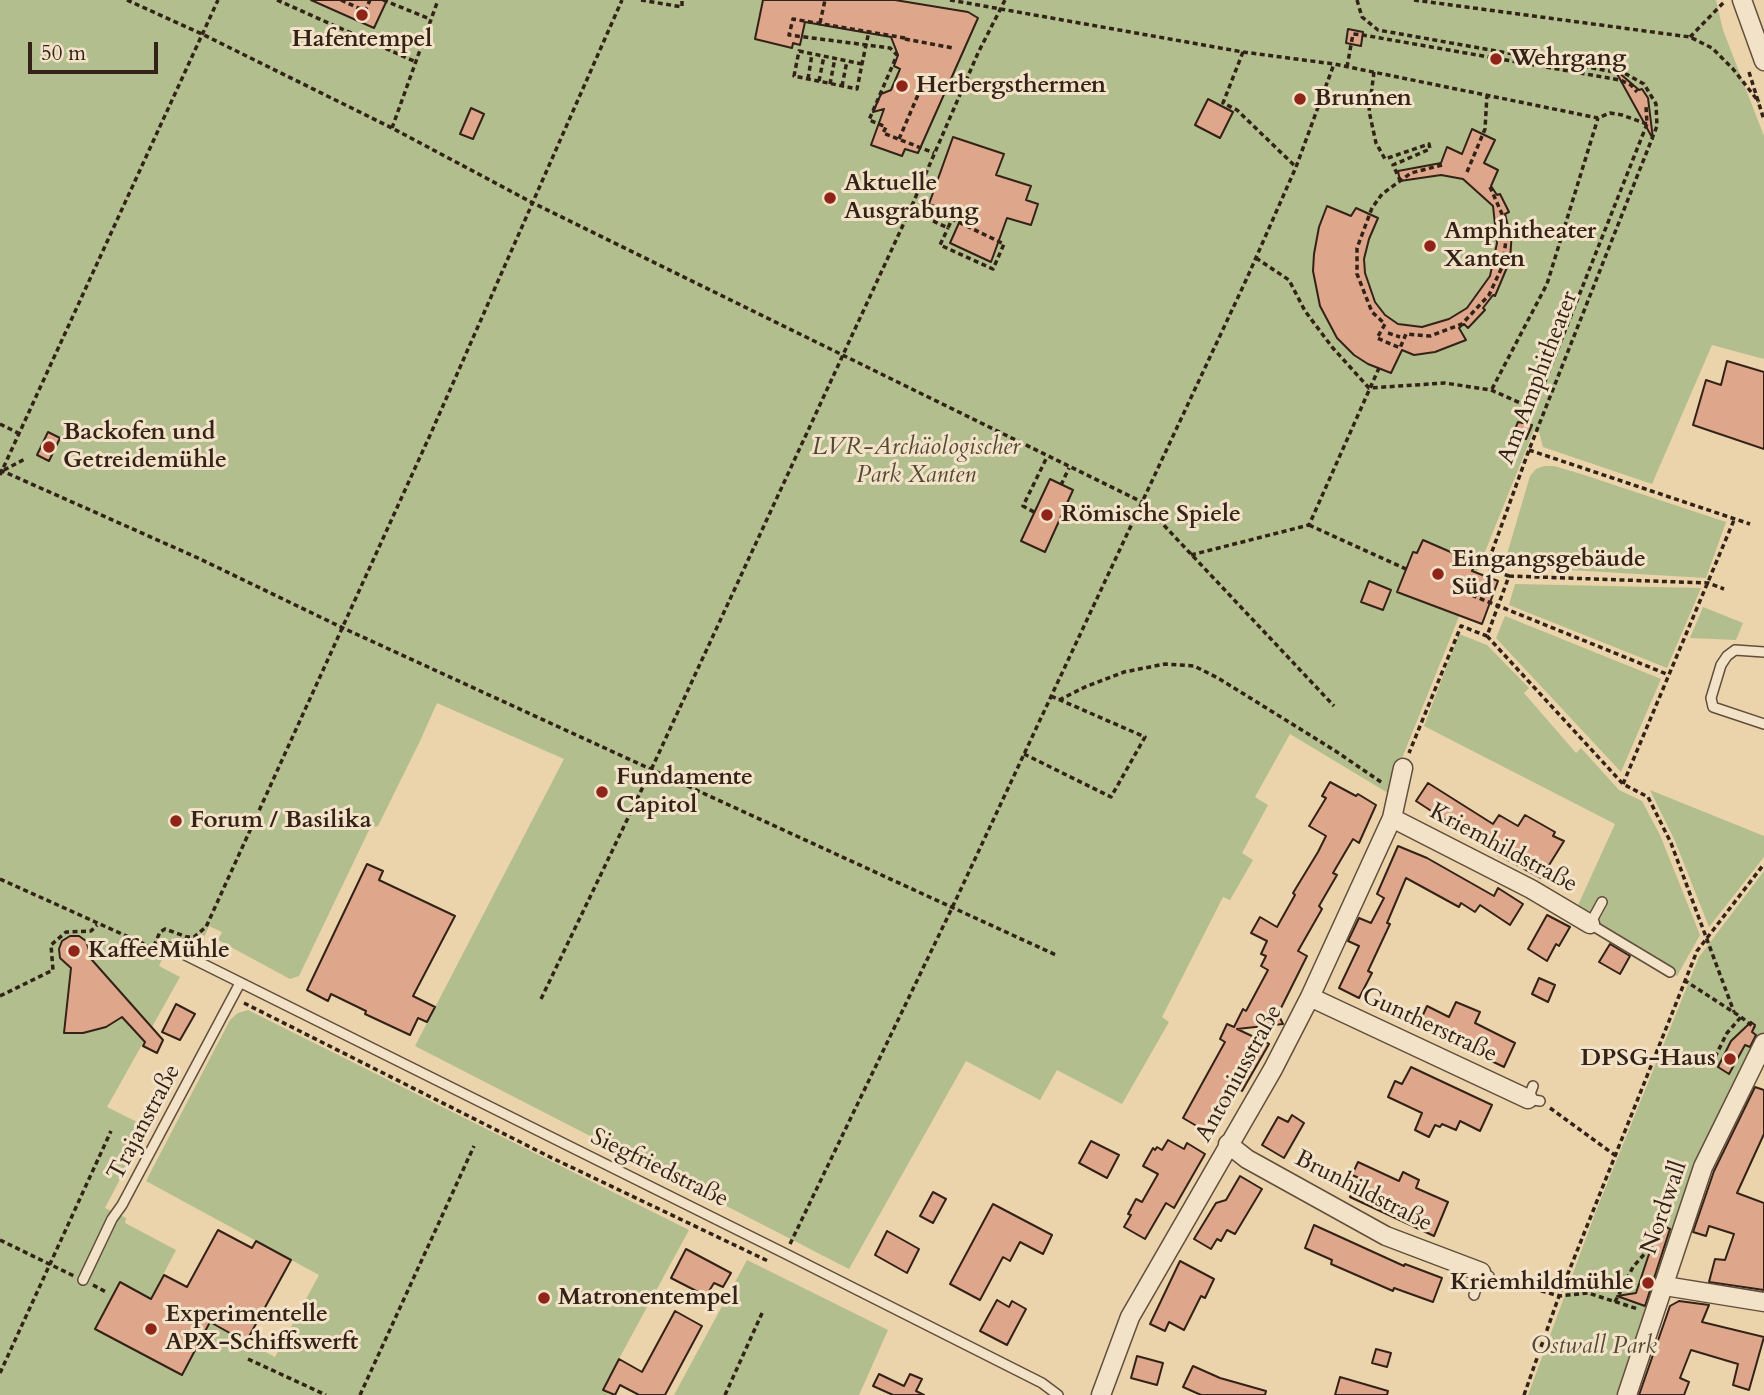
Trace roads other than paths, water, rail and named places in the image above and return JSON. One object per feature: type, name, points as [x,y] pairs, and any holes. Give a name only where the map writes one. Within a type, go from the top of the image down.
[{"type":"street","points":[[1742,0],[1764,61]]},
{"type":"street","name":"Antoniusstraße","points":[[1101,1395],[1130,1317],[1273,1069],[1310,997],[1392,818],[1403,768]]},
{"type":"street","name":"Kriemhildstraße","points":[[1392,818],[1531,889],[1590,924]]},
{"type":"street","name":"Guntherstraße","points":[[1310,997],[1533,1095]]},
{"type":"street","name":"Nordwall","points":[[1627,1395],[1703,1167],[1759,1036]]},
{"type":"street","name":"Brunhildstraße","points":[[1228,1144],[1247,1159],[1386,1236],[1485,1274]]},
{"type":"street","points":[[1665,1286],[1764,1302]]},
{"type":"lane","points":[[1764,652],[1735,650],[1721,665],[1711,698],[1713,707],[1764,724]]},
{"type":"lane","points":[[1602,902],[1590,924],[1670,972]]},
{"type":"lane","name":"Siegfriedstraße","points":[[169,947],[1042,1383],[1058,1395]]},
{"type":"lane","name":"Trajanstraße","points":[[83,1280],[240,983]]},
{"type":"lane","points":[[1474,1295],[1485,1274]]},
{"type":"place","name":"Hafentempel","points":[[362,15]]},
{"type":"place","name":"Wehrgang","points":[[1496,59]]},
{"type":"place","name":"Herbergsthermen","points":[[902,86]]},
{"type":"place","name":"Brunnen","points":[[1300,99]]},
{"type":"place","name":"Aktuelle Ausgrabung","points":[[830,198]]},
{"type":"place","name":"Amphitheater Xanten","points":[[1430,246]]},
{"type":"place","name":"Backofen und Getreidemühle","points":[[49,447]]},
{"type":"place","name":"Römische Spiele","points":[[1047,515]]},
{"type":"place","name":"Eingangsgebäude Süd","points":[[1438,574]]},
{"type":"place","name":"Fundamente Capitol","points":[[602,792]]},
{"type":"place","name":"Forum / Basilika","points":[[176,821]]},
{"type":"place","name":"KaffeeMühle","points":[[74,951]]},
{"type":"place","name":"DPSG-Haus","points":[[1730,1059]]},
{"type":"place","name":"Kriemhildmühle","points":[[1648,1283]]},
{"type":"place","name":"Matronentempel","points":[[544,1298]]},
{"type":"place","name":"Experimentelle APX-Schiffswerft","points":[[151,1329]]},
{"type":"park label","name":"LVR-Archäologischer Park Xanten","points":[[916,462]]},
{"type":"park label","name":"Ostwall Park","points":[[1594,1347]]}]
